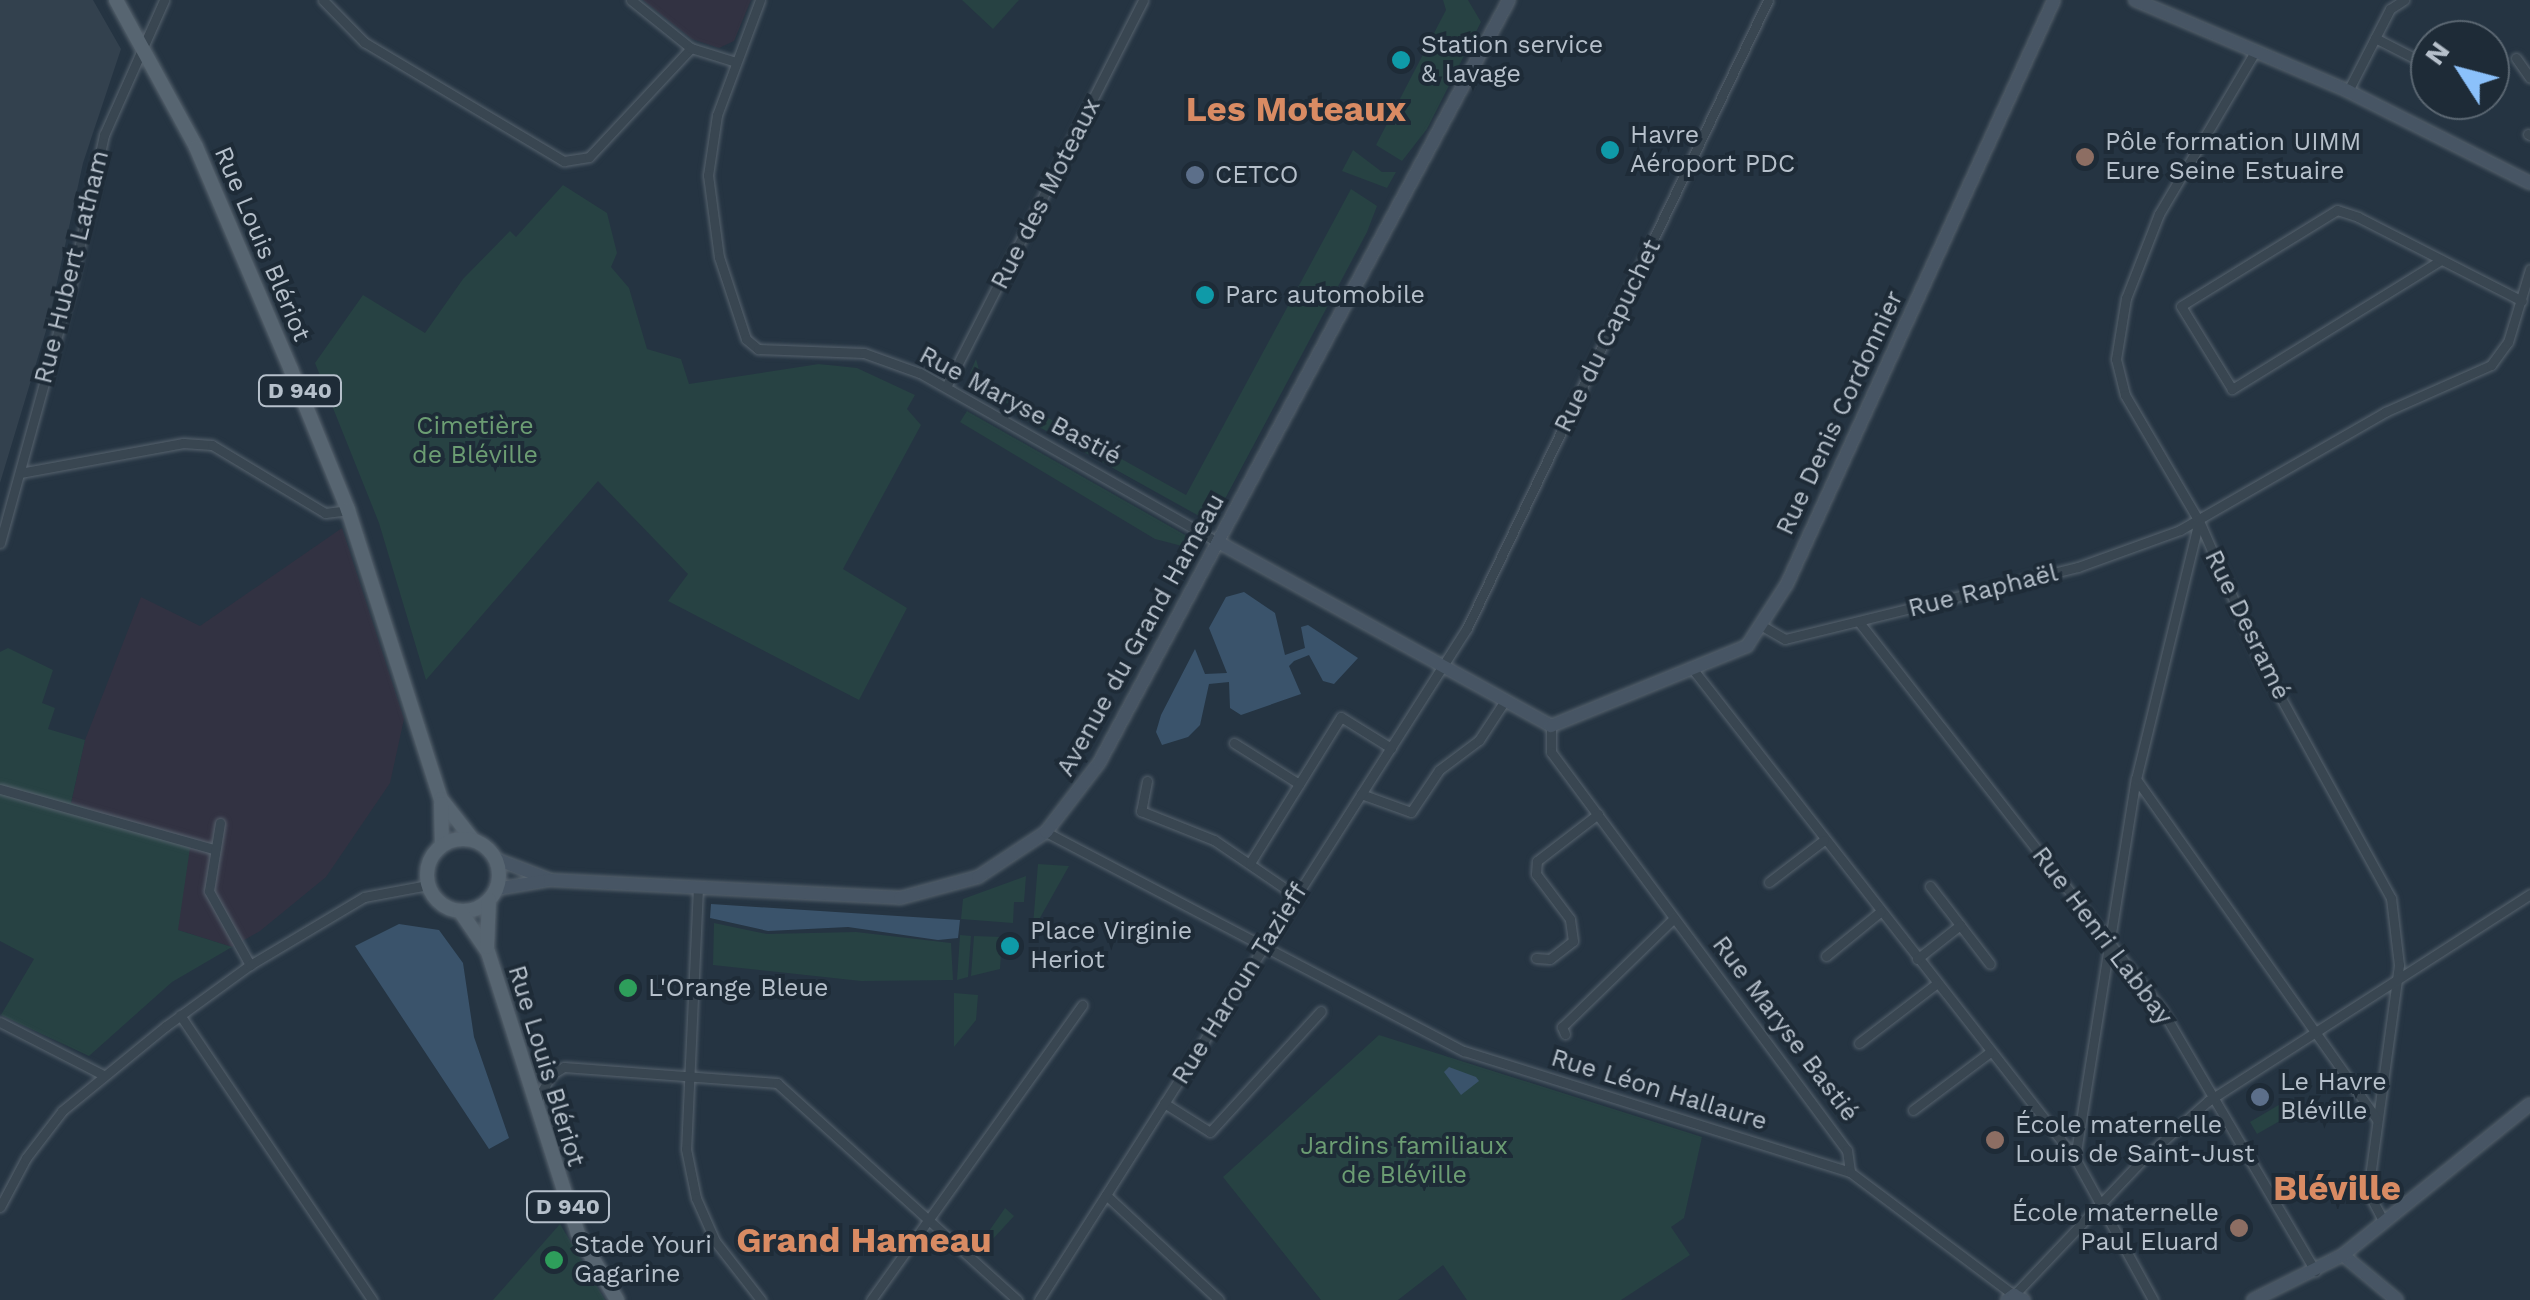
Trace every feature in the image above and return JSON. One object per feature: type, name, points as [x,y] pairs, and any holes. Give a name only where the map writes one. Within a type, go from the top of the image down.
[{"type":"main road","name":"Rue Louis Blériot","points":[[116,0],[196,147],[348,510],[441,799],[442,845]]},
{"type":"main road","name":"Rue Louis Blériot","points":[[441,799],[473,840]]},
{"type":"main road","points":[[473,840],[496,859],[493,894],[460,911],[444,906],[428,885],[429,862],[442,845],[473,840]]},
{"type":"main road","name":"Rue Louis Blériot","points":[[488,952],[493,894]]},
{"type":"main road","name":"Rue Louis Blériot","points":[[460,911],[488,952],[578,1234],[616,1300]]},
{"type":"street","name":"Rue Hubert Latham","points":[[0,542],[104,134],[164,0]]},
{"type":"street","points":[[323,0],[364,42],[564,161],[589,157],[691,48]]},
{"type":"street","points":[[631,0],[691,48],[736,62]]},
{"type":"street","name":"Rue Maryse Bastié","points":[[760,0],[714,128],[708,174],[738,327],[758,349],[864,353],[946,387],[1441,668],[1551,726],[1551,752],[1847,1150],[1850,1172]]},
{"type":"street","name":"Rue des Moteaux","points":[[946,387],[1143,0]]},
{"type":"street","name":"Avenue du Grand Hameau","points":[[493,894],[550,880],[847,899],[912,897],[978,877],[1046,832],[1100,764],[1509,0]]},
{"type":"street","name":"Rue du Capuchet","points":[[1441,668],[1474,614],[1768,0]]},
{"type":"street","name":"Rue Denis Cordonnier","points":[[1551,726],[1695,672],[1747,646],[1764,628],[2054,0]]},
{"type":"street","points":[[2136,0],[2348,90],[2530,184]]},
{"type":"street","points":[[2348,90],[2390,9],[2404,0]]},
{"type":"street","points":[[2374,38],[2410,56]]},
{"type":"street","name":"Rue Desramé","points":[[2256,50],[2159,214],[2116,336],[2126,396],[2198,521],[2259,658],[2390,898],[2398,978],[2368,1192],[2384,1222]]},
{"type":"street","points":[[2516,58],[2530,78]]},
{"type":"street","points":[[2441,260],[2232,389],[2181,306],[2337,210],[2441,260],[2522,300]]},
{"type":"street","name":"Rue Raphaël","points":[[1764,628],[1786,639],[1859,622],[2078,567],[2198,521],[2384,412],[2491,366],[2508,342],[2530,269]]},
{"type":"street","points":[[20,472],[183,443],[212,446],[324,512],[348,510]]},
{"type":"street","points":[[2075,1158],[2106,939],[2136,779],[2198,521]]},
{"type":"street","name":"Rue Henri Labbay","points":[[1859,622],[2162,1010],[2315,1270]]},
{"type":"street","name":"Rue Haroun Tazieff","points":[[1039,1300],[1441,668]]},
{"type":"street","points":[[1695,672],[2075,1158],[2102,1200],[2153,1300]]},
{"type":"street","points":[[1361,794],[1410,812],[1439,770],[1479,740],[1504,702]]},
{"type":"street","points":[[1250,862],[1341,716],[1390,748]]},
{"type":"street","points":[[1234,743],[1299,784]]},
{"type":"street","points":[[2136,779],[2377,1119]]},
{"type":"street","points":[[1147,781],[1141,810],[1179,823],[1250,862],[1296,896]]},
{"type":"street","points":[[0,789],[214,849]]},
{"type":"street","points":[[1536,958],[1550,959],[1573,941],[1570,919],[1536,874],[1536,860],[1598,814]]},
{"type":"street","points":[[220,823],[208,891],[250,964]]},
{"type":"street","name":"Rue Léon Hallaure","points":[[1046,832],[1494,1064],[1850,1172],[2015,1298]]},
{"type":"street","points":[[1769,882],[1824,840]]},
{"type":"street","name":"Avenue du Grand Hameau","points":[[496,859],[550,880]]},
{"type":"street","points":[[0,1208],[26,1158],[62,1111],[180,1015],[250,964],[364,897],[428,885]]},
{"type":"street","points":[[1930,886],[1990,964]]},
{"type":"street","points":[[698,887],[686,1149],[696,1198],[734,1272],[761,1300]]},
{"type":"street","points":[[2015,1298],[2102,1200],[2213,1097],[2530,894]]},
{"type":"street","points":[[1826,956],[1880,912]]},
{"type":"street","points":[[1565,1034],[1562,1027],[1674,918]]},
{"type":"street","points":[[1917,959],[1960,925]]},
{"type":"street","points":[[1859,1043],[1936,984]]},
{"type":"street","points":[[871,1300],[931,1223],[1082,1004]]},
{"type":"street","points":[[1164,1103],[1210,1132],[1321,1010]]},
{"type":"street","points":[[180,1015],[372,1300]]},
{"type":"street","points":[[0,1022],[103,1075]]},
{"type":"street","points":[[1914,1110],[1990,1053]]},
{"type":"street","points":[[534,1106],[552,1075],[564,1067],[777,1084],[1017,1300]]},
{"type":"street","points":[[2253,1300],[2344,1255],[2530,1104]]},
{"type":"street","points":[[1106,1195],[1219,1300]]},
{"type":"street","points":[[2344,1255],[2396,1300]]},
{"type":"shaded area","points":[[0,0],[93,0],[121,49],[83,163],[48,324],[0,483]]},
{"type":"shaded area","points":[[643,0],[751,0],[734,41],[719,48],[692,39]]},
{"type":"shaded area","points":[[342,528],[404,719],[390,783],[326,877],[260,931],[232,947],[178,930],[71,803],[85,740],[141,597],[200,626]]},
{"type":"shaded area","points":[[1244,592],[1275,613],[1285,655],[1305,648],[1301,627],[1308,625],[1358,658],[1334,684],[1323,681],[1309,655],[1294,661],[1289,666],[1301,694],[1241,715],[1230,708],[1229,682],[1209,684],[1200,725],[1188,737],[1162,745],[1156,732],[1161,715],[1195,649],[1205,674],[1227,673],[1209,628],[1226,597]]},
{"type":"shaded area","points":[[711,904],[960,920],[958,938],[938,940],[848,927],[768,931],[710,918]]},
{"type":"shaded area","points":[[399,924],[439,930],[463,963],[474,1037],[509,1138],[489,1149],[355,946]]},
{"type":"shaded area","points":[[1449,1067],[1479,1081],[1461,1095],[1444,1072]]},
{"type":"green space","points":[[962,0],[1019,0],[993,29]]},
{"type":"green space","points":[[1443,0],[1468,0],[1481,22],[1427,129],[1402,161],[1376,145],[1446,10]]},
{"type":"green space","points":[[1353,150],[1382,172],[1396,172],[1387,188],[1342,171]]},
{"type":"green space","name":"Cimetière de Bléville","points":[[563,185],[607,213],[617,253],[611,267],[629,288],[647,349],[681,359],[689,384],[819,364],[857,368],[915,395],[907,409],[921,425],[843,569],[907,608],[859,700],[668,601],[688,574],[598,481],[426,680],[379,523],[315,363],[363,295],[425,333],[463,279],[510,231],[516,237]]},
{"type":"green space","points":[[1351,189],[1377,206],[1367,232],[1226,497],[1201,517],[976,392],[970,373],[976,359],[982,381],[1186,495]]},
{"type":"green space","points":[[967,411],[1187,536],[1186,547],[1155,539],[960,422]]},
{"type":"green space","points":[[8,648],[53,670],[42,703],[55,708],[48,729],[85,740],[71,803],[190,848],[178,930],[232,947],[172,982],[89,1056],[1,1015],[34,959],[0,941],[0,652]]},
{"type":"green space","points":[[1038,864],[1069,866],[1033,925]]},
{"type":"green space","points":[[1026,876],[1024,902],[1014,902],[1013,923],[961,919],[963,899]]},
{"type":"green space","points":[[714,923],[767,934],[856,932],[951,943],[953,980],[861,981],[713,965]]},
{"type":"green space","points":[[960,935],[971,936],[968,977],[957,980]]},
{"type":"green space","points":[[974,936],[1002,937],[1000,969],[971,976]]},
{"type":"green space","points":[[954,993],[978,995],[976,1020],[954,1047]]},
{"type":"green space","name":"Jardins familiaux de Bléville","points":[[1379,1035],[1702,1137],[1684,1218],[1671,1227],[1690,1255],[1621,1300],[1467,1300],[1443,1265],[1398,1300],[1321,1300],[1223,1177]]},
{"type":"green space","points":[[2289,1099],[2297,1111],[2257,1134],[2250,1122]]},
{"type":"green space","points":[[1005,1208],[1014,1216],[980,1253],[976,1250]]},
{"type":"green space","name":"Stade Youri Gagarine","points":[[560,1224],[605,1300],[493,1300]]},
{"type":"place","name":"Station service & lavage","points":[[1401,60]]},
{"type":"place","name":"Havre Aéroport PDC","points":[[1610,150]]},
{"type":"place","name":"Pôle formation UIMM Eure Seine Estuaire","points":[[2085,157]]},
{"type":"place","name":"CETCO","points":[[1195,175]]},
{"type":"place","name":"Parc automobile","points":[[1205,295]]},
{"type":"place","name":"Place Virginie Heriot","points":[[1010,946]]},
{"type":"place","name":"L'Orange Bleue","points":[[628,988]]},
{"type":"place","name":"Le Havre Bléville","points":[[2260,1097]]},
{"type":"place","name":"École maternelle Louis de Saint-Just","points":[[1995,1140]]},
{"type":"place","name":"École maternelle Paul Eluard","points":[[2239,1228]]},
{"type":"place","name":"Stade Youri Gagarine","points":[[554,1260]]},
{"type":"district","name":"Les Moteaux","points":[[1296,109]]},
{"type":"district","name":"Bléville","points":[[2337,1188]]},
{"type":"district","name":"Grand Hameau","points":[[864,1240]]}]
